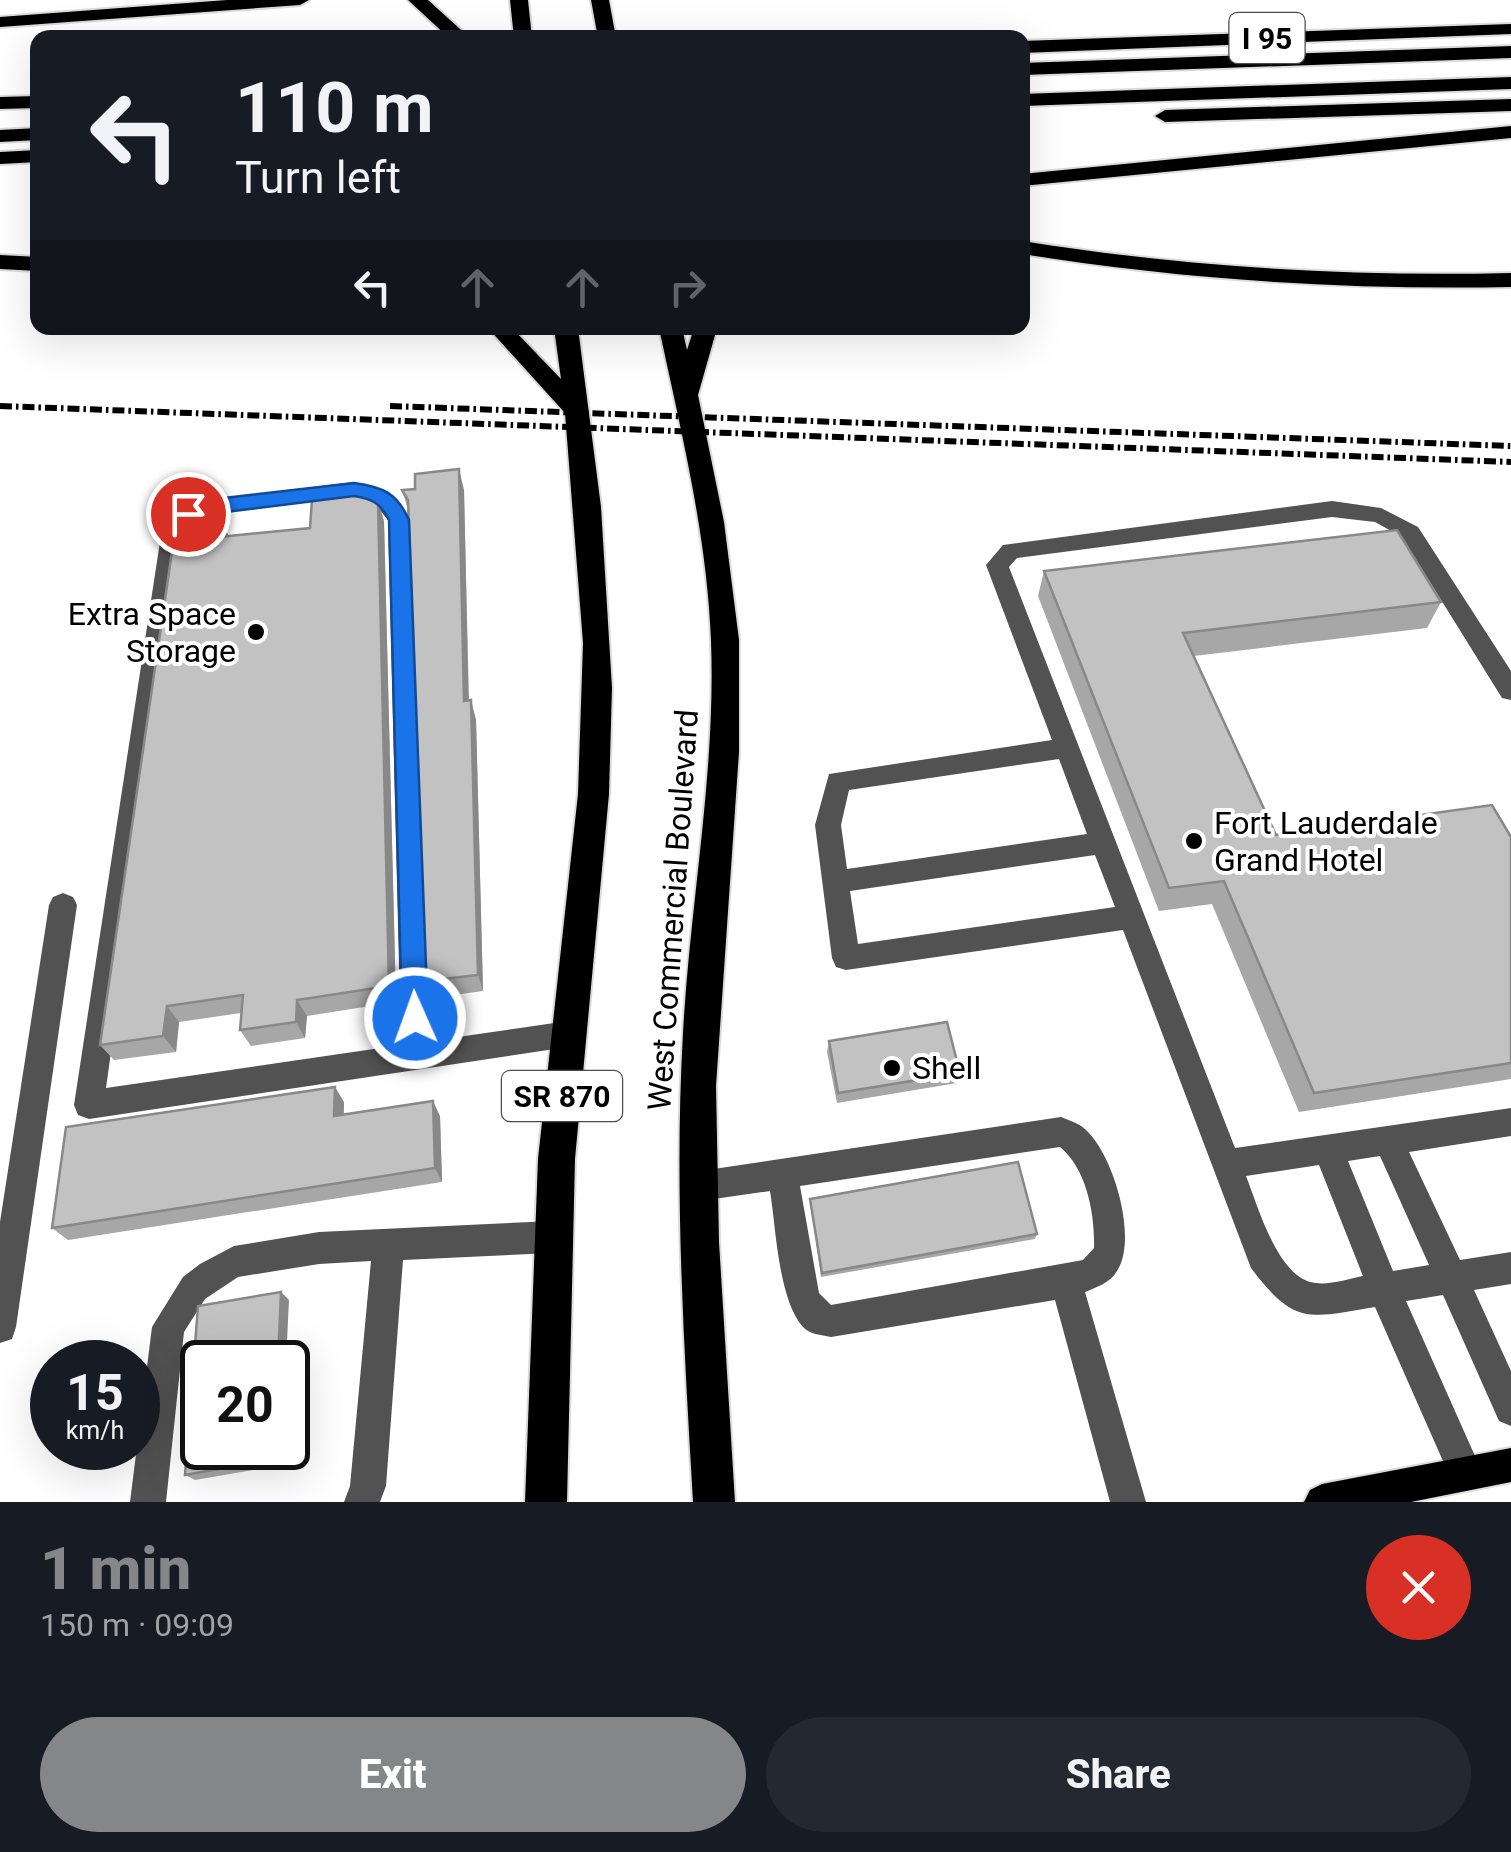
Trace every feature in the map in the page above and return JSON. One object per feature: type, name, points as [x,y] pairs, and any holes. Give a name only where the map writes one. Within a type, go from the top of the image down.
[{"type":"highway","points":[[0,22],[300,0]]},
{"type":"highway","points":[[417,0],[452,30]]},
{"type":"highway","points":[[519,0],[522,30]]},
{"type":"highway","points":[[600,0],[606,30]]},
{"type":"highway","name":"I 95","points":[[1030,47],[1511,29]]},
{"type":"highway","points":[[1030,69],[1511,52]]},
{"type":"highway","points":[[0,83],[30,82]]},
{"type":"highway","points":[[1030,100],[1511,84]]},
{"type":"highway","points":[[0,103],[30,102]]},
{"type":"highway","name":"I 95","points":[[1030,121],[1511,104]]},
{"type":"highway","points":[[1030,179],[1511,132]]},
{"type":"highway","points":[[0,136],[30,134]]},
{"type":"highway","points":[[0,158],[30,156]]},
{"type":"highway","points":[[1030,248],[1265,276],[1360,281],[1511,280]]},
{"type":"highway","points":[[0,262],[30,264]]},
{"type":"highway","points":[[506,335],[578,412]]},
{"type":"highway","name":"SR 870","points":[[546,1502],[548,1326],[598,691],[594,566],[567,335]]},
{"type":"highway","name":"West Commercial Boulevard","points":[[672,335],[718,567],[727,692],[698,1084],[702,1320],[714,1502]]},
{"type":"highway","points":[[686,400],[703,335]]},
{"type":"main road","points":[[1322,1502],[1511,1465]]},
{"type":"lane","points":[[416,1057],[399,520],[391,502],[376,493],[354,489],[207,507],[188,514],[174,522],[89,1105],[416,1057],[568,1034]]},
{"type":"lane","points":[[1511,691],[1410,532],[1396,520],[1332,508],[1011,551],[1001,557],[998,574],[1262,1257],[1289,1292],[1317,1300],[1511,1268]]},
{"type":"lane","points":[[1065,748],[838,781],[828,825],[846,958],[1130,917]]},
{"type":"lane","points":[[836,882],[1102,843]]},
{"type":"lane","points":[[0,1328],[63,905]]},
{"type":"lane","points":[[1225,1164],[1511,1122]]},
{"type":"lane","points":[[700,1186],[782,1173],[1061,1132],[1077,1140],[1090,1164],[1111,1227],[1113,1247],[1104,1264],[1090,1275],[1066,1282],[831,1321],[816,1318],[804,1299],[782,1173]]},
{"type":"lane","points":[[1388,1140],[1511,1409]]},
{"type":"lane","points":[[1328,1150],[1466,1474]]},
{"type":"lane","points":[[148,1502],[168,1327],[194,1288],[234,1262],[320,1248],[554,1236]]},
{"type":"lane","points":[[362,1502],[368,1486],[388,1246]]},
{"type":"lane","points":[[1066,1282],[1128,1502]]},
{"type":"building","points":[[459,469],[464,701],[471,700],[478,975],[425,981],[408,500],[402,490],[415,489],[415,474]]},
{"type":"building","points":[[372,493],[378,501],[389,986],[297,1000],[296,1022],[240,1030],[243,995],[167,1006],[163,1036],[100,1045],[176,524],[221,519],[219,537],[310,528],[312,499]]},
{"type":"building","name":"Fort Lauderdale Grand Hotel","points":[[1397,530],[1441,602],[1183,633],[1276,835],[1492,805],[1511,837],[1511,1063],[1314,1093],[1224,881],[1169,888],[1044,571]]},
{"type":"building","name":"Shell","points":[[947,1022],[960,1073],[838,1093],[829,1041]]},
{"type":"building","points":[[335,1087],[334,1116],[433,1101],[435,1168],[52,1228],[66,1127]]},
{"type":"building","name":"Shell","points":[[1018,1162],[1037,1234],[822,1273],[810,1199]]},
{"type":"building","points":[[281,1292],[279,1340],[195,1340],[198,1306]]},
{"type":"building","points":[[185,1470],[213,1470],[185,1475]]},
{"type":"railway","points":[[0,406],[1511,462]]},
{"type":"railway","points":[[390,406],[1511,446]]},
{"type":"place","name":"Extra Space Storage","points":[[256,632]]},
{"type":"place","name":"Fort Lauderdale Grand Hotel","points":[[1194,841]]},
{"type":"place","name":"Shell","points":[[892,1068]]},
{"type":"route","points":[[188,514],[207,507],[354,489],[376,493],[391,502],[399,520],[415,1018]]}]
